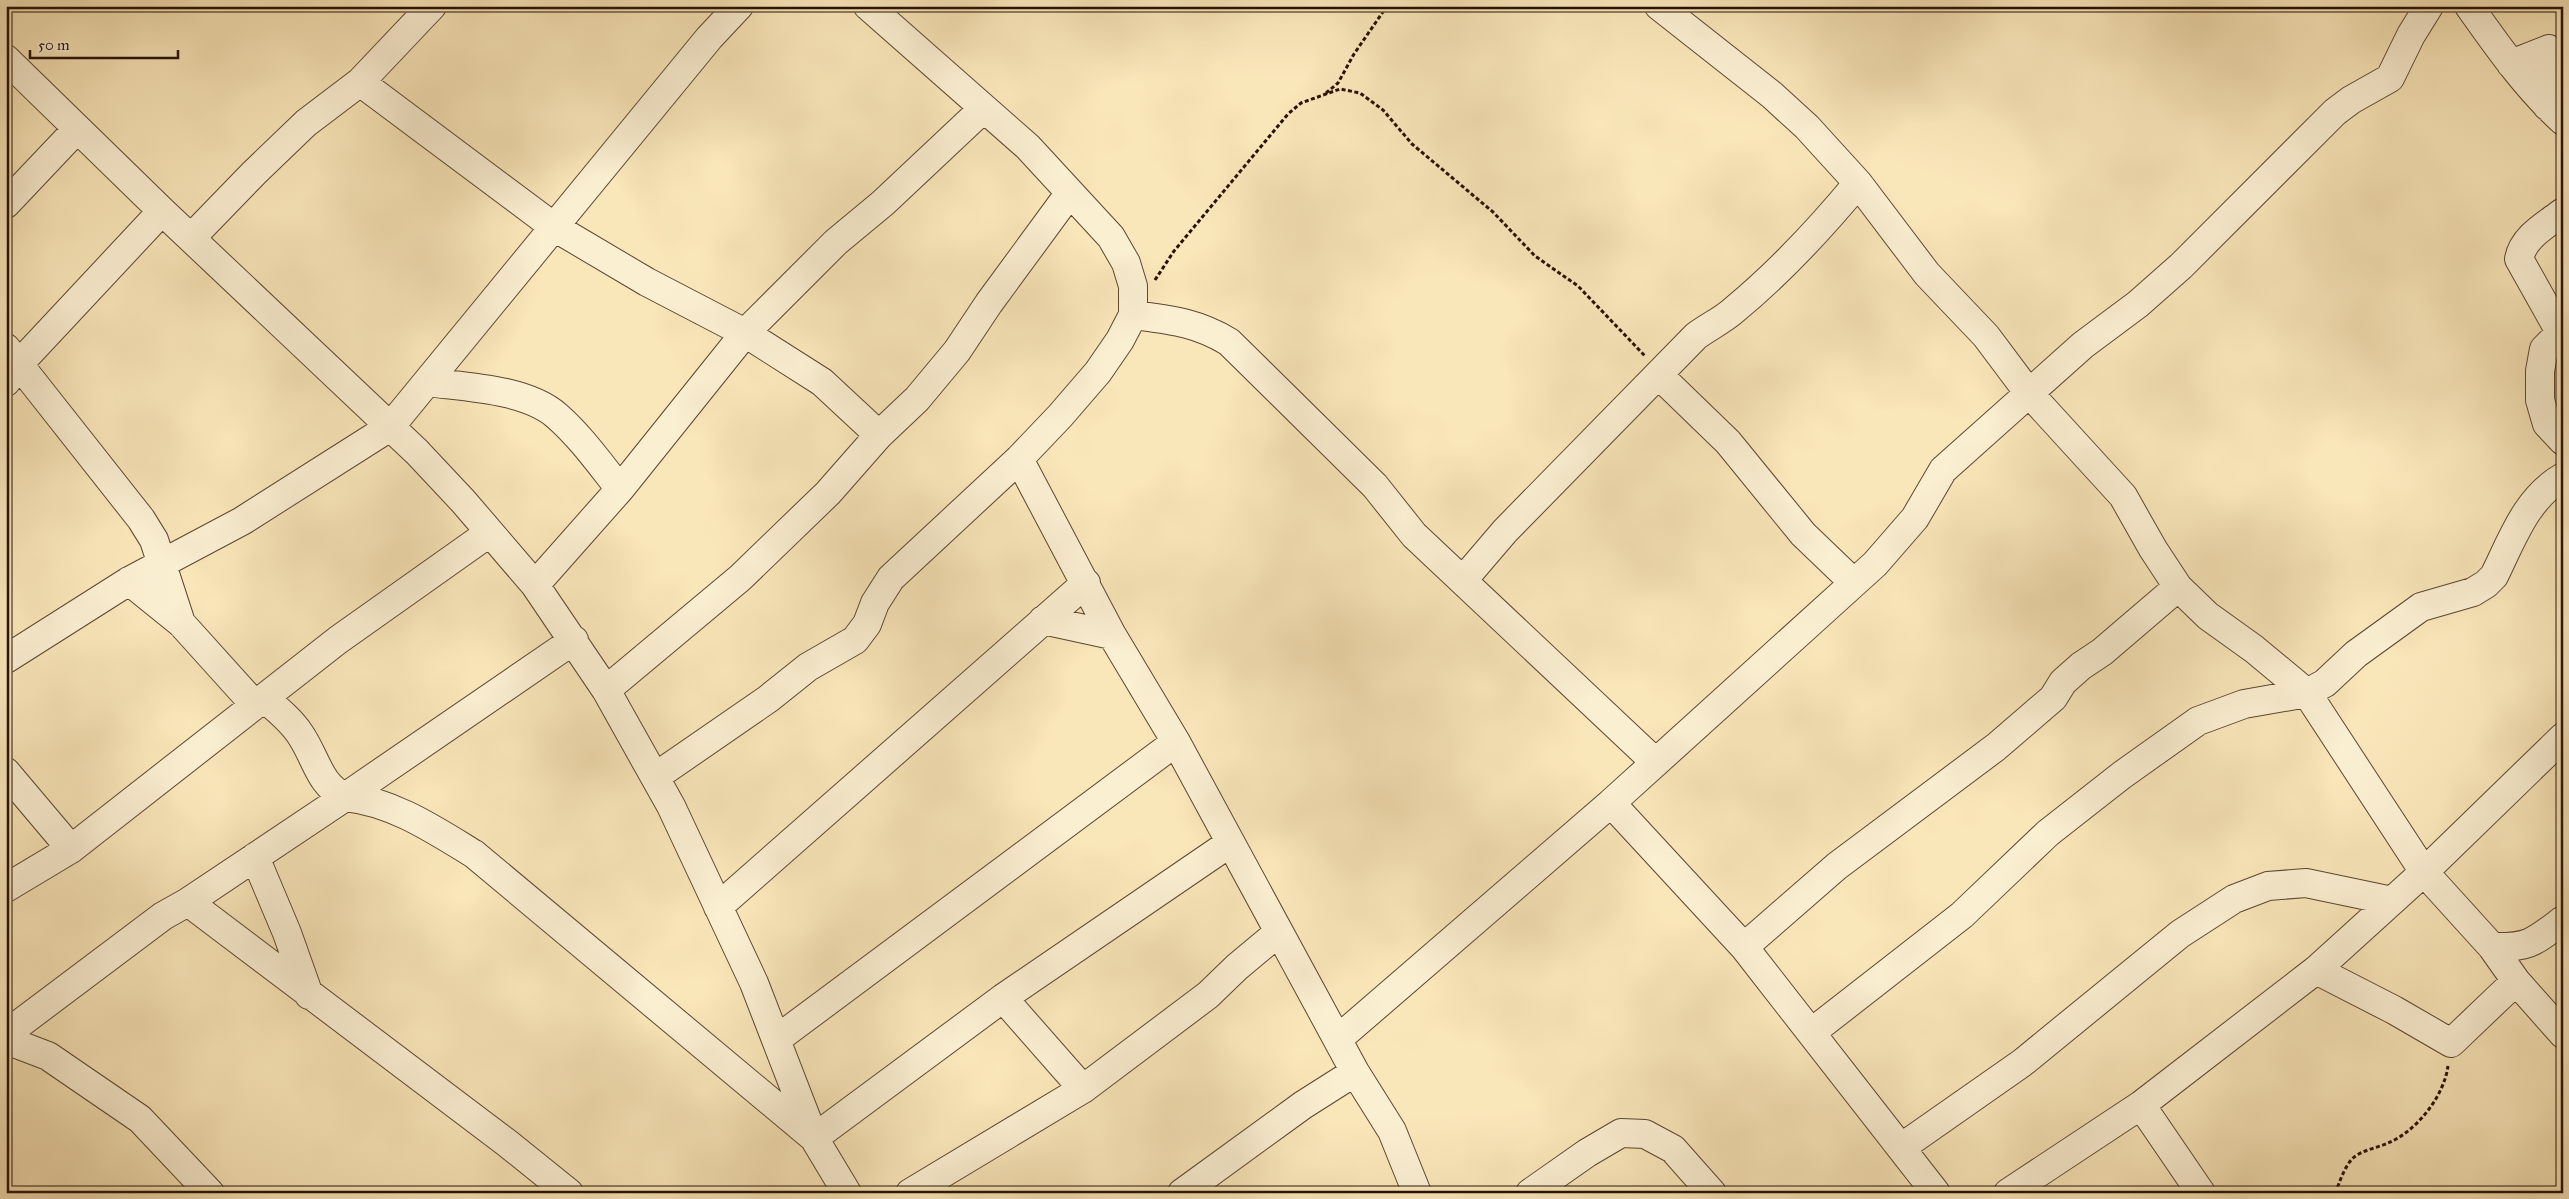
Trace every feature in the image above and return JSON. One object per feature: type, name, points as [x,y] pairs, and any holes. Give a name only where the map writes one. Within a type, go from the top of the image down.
[{"type":"street","points":[[191,238],[306,123],[360,82],[432,6]]},
{"type":"street","points":[[7,657],[161,562],[242,521],[390,428],[709,38],[739,6]]},
{"type":"street","points":[[655,777],[768,699],[808,667],[855,640],[867,624],[875,603],[890,578],[1020,460],[1098,372],[1120,340],[1137,299],[1126,263],[1112,237],[1069,194],[1028,147],[868,6]]},
{"type":"street","points":[[1658,6],[1772,95],[1807,127],[1858,183],[1927,274],[1986,336],[2028,392],[2123,496],[2153,549],[2178,587],[2208,616],[2254,649],[2307,693],[2424,872],[2492,947],[2516,981],[2563,1034]]},
{"type":"street","points":[[1338,1039],[1610,803],[1654,761],[1739,689],[1853,582],[1876,564],[1915,518],[1943,470],[2028,392],[2083,345],[2138,304],[2181,266],[2335,112],[2351,100],[2390,78],[2411,35],[2430,6]]},
{"type":"street","points":[[2470,6],[2511,64],[2555,114]]},
{"type":"street","points":[[2511,64],[2556,43],[2555,114]]},
{"type":"street","points":[[6,59],[162,212],[390,428],[463,501],[535,585],[606,690],[671,806],[754,983],[814,1138],[847,1193]]},
{"type":"street","points":[[360,82],[554,227],[647,282],[746,333],[822,382],[879,435]]},
{"type":"street","points":[[535,585],[620,489],[746,333],[836,242],[883,203],[983,109]]},
{"type":"street","points":[[6,204],[77,129]]},
{"type":"street","points":[[1464,579],[1505,532],[1696,336],[1733,312],[1788,261],[1825,223],[1858,183]]},
{"type":"street","points":[[606,690],[740,578],[828,493],[879,435],[917,398],[958,352],[989,303],[1069,194]]},
{"type":"street","points":[[162,212],[10,364],[141,519],[154,540],[181,622]]},
{"type":"street","points":[[2563,212],[2526,242],[2521,248],[2519,259],[2561,331],[2544,349],[2540,371],[2540,400],[2546,424],[2563,441]]},
{"type":"street","points":[[1137,299],[1174,320],[1206,328],[1229,342],[1375,486],[1414,535],[1464,579],[1654,761]]},
{"type":"street","points":[[1662,372],[1666,382],[1728,442],[1803,534],[1853,582]]},
{"type":"street","points":[[427,382],[497,392],[534,403],[556,414],[620,489]]},
{"type":"street","points":[[1020,460],[1112,635],[1176,742],[1355,1072],[1392,1131],[1411,1189]]},
{"type":"street","points":[[1812,1032],[1962,915],[2048,833],[2198,721],[2244,704],[2307,693],[2325,683],[2356,654],[2421,607],[2473,592],[2486,584],[2494,576],[2527,510],[2552,484],[2563,477]]},
{"type":"street","points":[[6,888],[71,849],[338,640],[489,533]]},
{"type":"street","points":[[129,581],[181,622],[260,702],[285,716],[300,734],[326,784],[333,791],[345,797],[383,804],[428,825],[474,854],[814,1138]]},
{"type":"street","points":[[718,907],[1086,584]]},
{"type":"street","points":[[1744,946],[1837,866],[1996,747],[2053,698],[2063,682],[2081,666],[2102,652],[2178,587]]},
{"type":"street","points":[[1043,620],[1112,635]]},
{"type":"street","points":[[6,1034],[163,916],[188,902],[345,797],[574,640]]},
{"type":"street","points":[[2008,1193],[2141,1105],[2316,970],[2424,872],[2563,738]]},
{"type":"street","points":[[777,1040],[1176,742]]},
{"type":"street","points":[[6,772],[71,849]]},
{"type":"street","points":[[1610,803],[1744,946],[1902,1146],[1936,1193]]},
{"type":"street","points":[[814,1138],[1003,998],[1230,843]]},
{"type":"street","points":[[255,857],[287,933],[309,995]]},
{"type":"street","points":[[1902,1146],[2022,1064],[2180,934],[2234,899],[2268,886],[2306,883],[2392,900]]},
{"type":"street","points":[[188,902],[507,1143],[569,1193]]},
{"type":"street","points":[[2492,947],[2518,948],[2532,942],[2563,920]]},
{"type":"street","points":[[910,1193],[1083,1089],[1208,995],[1237,967],[1279,932]]},
{"type":"street","points":[[2316,970],[2394,1010],[2451,1043],[2516,981]]},
{"type":"street","points":[[1003,998],[1083,1089]]},
{"type":"street","points":[[37,1011],[48,1056]]},
{"type":"street","points":[[6,1040],[48,1056],[140,1119],[210,1193]]},
{"type":"street","points":[[1182,1193],[1303,1105],[1355,1072]]},
{"type":"street","points":[[2141,1105],[2201,1193]]},
{"type":"street","points":[[1530,1193],[1587,1153],[1621,1133],[1645,1134],[1673,1148],[1712,1193]]},
{"type":"path","points":[[1323,95],[1338,83],[1354,54],[1387,6]]},
{"type":"path","points":[[1137,299],[1174,251],[1288,114],[1301,103],[1340,89],[1360,93],[1383,110],[1412,144],[1494,212],[1535,256],[1578,286],[1591,298],[1632,345],[1662,372]]},
{"type":"path","points":[[2335,1193],[2353,1158],[2359,1153],[2391,1142],[2404,1134],[2433,1105],[2443,1090],[2451,1043]]}]
